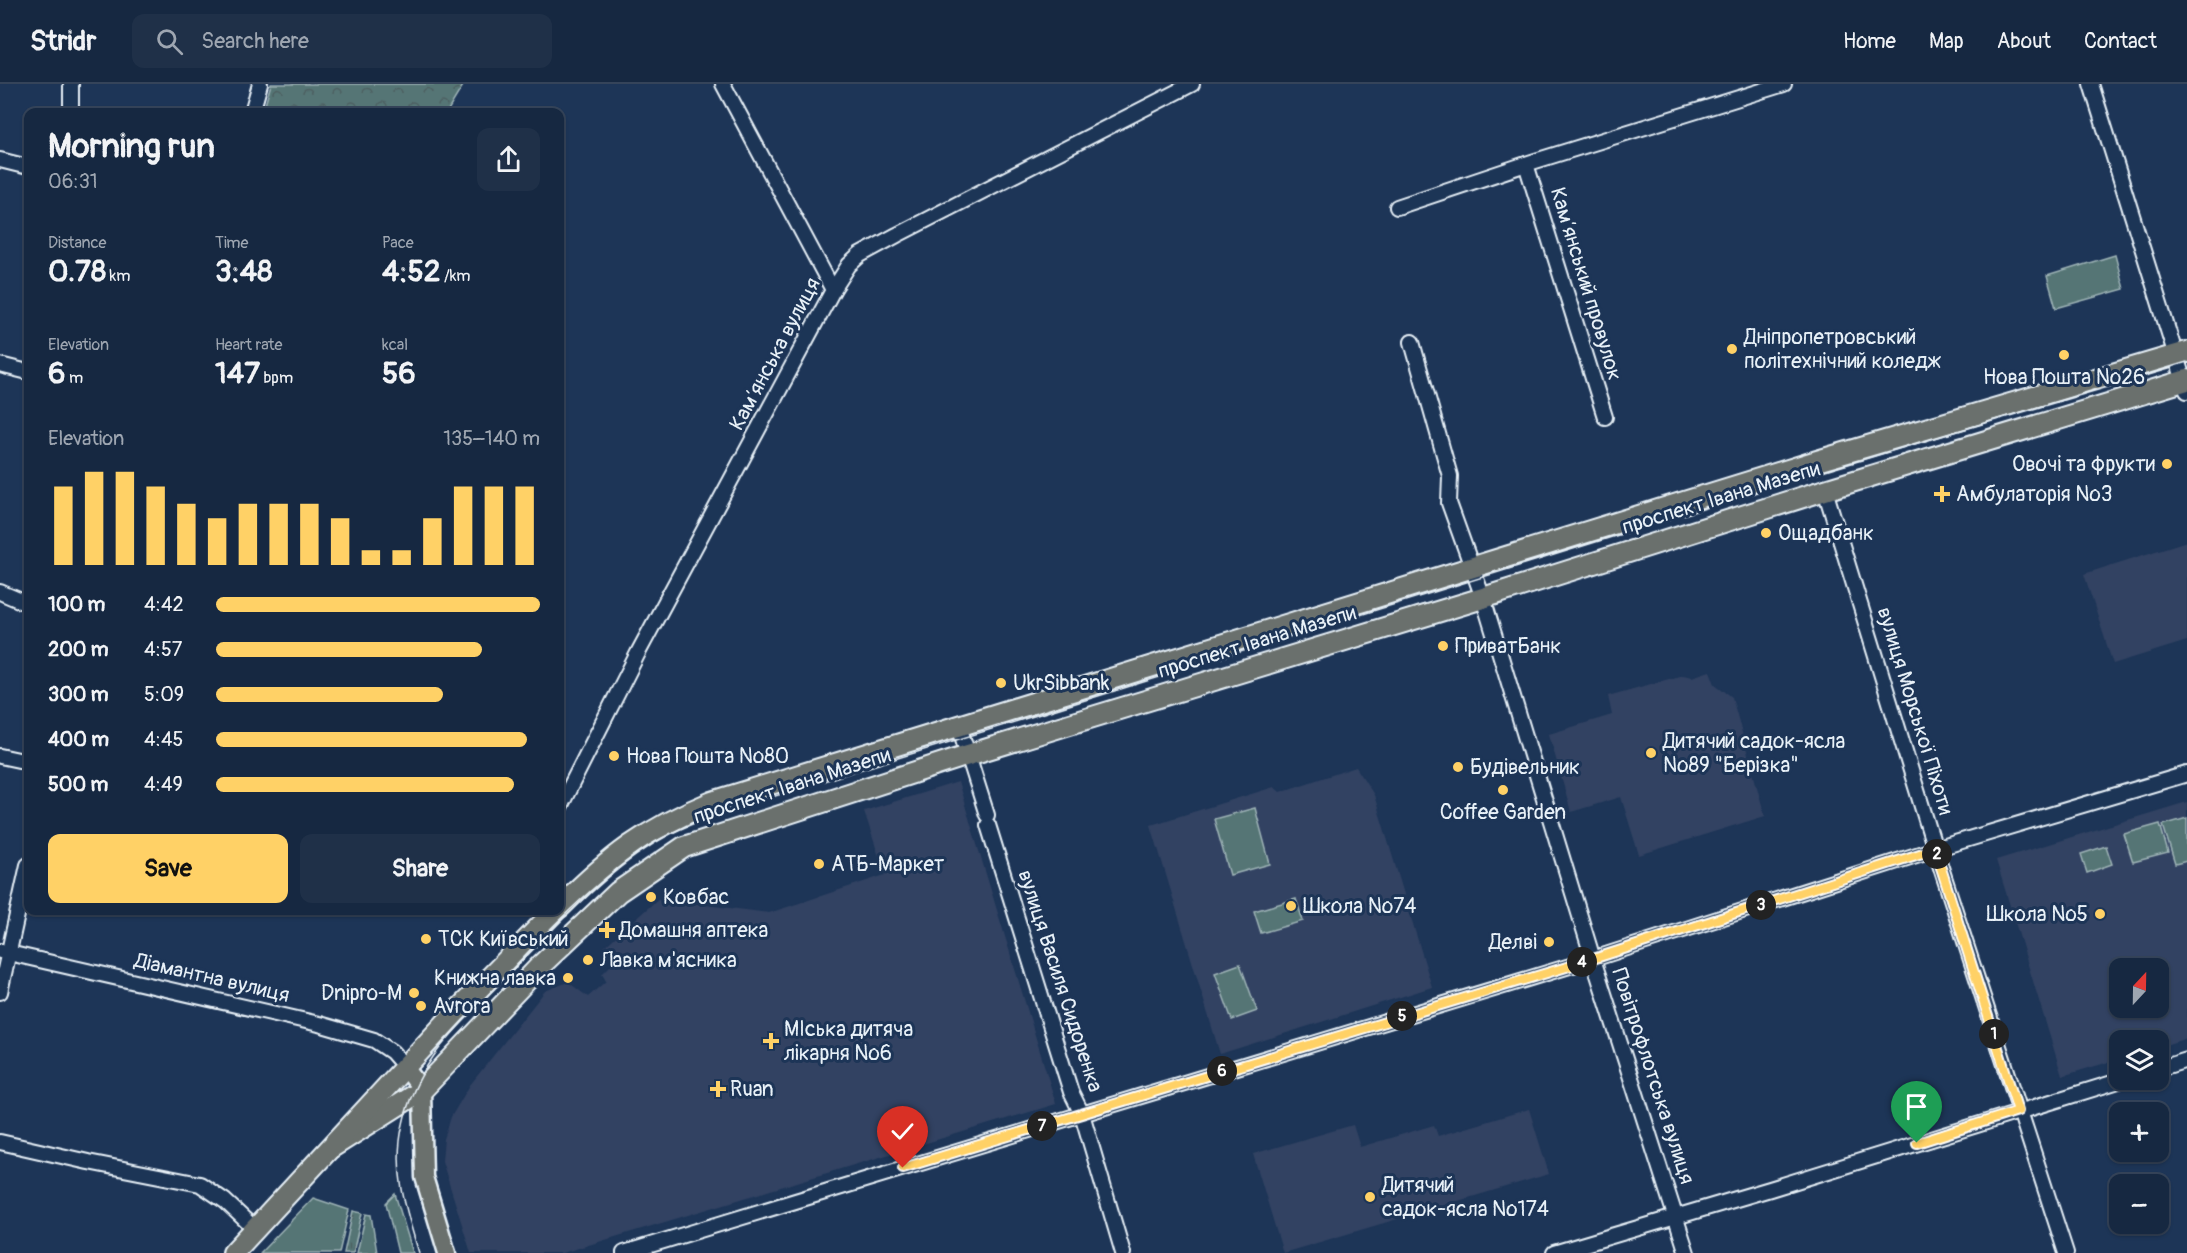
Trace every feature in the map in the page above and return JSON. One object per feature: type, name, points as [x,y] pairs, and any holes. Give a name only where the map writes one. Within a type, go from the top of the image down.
[{"type":"highway","name":"проспект Івана Мазепи","points":[[564,903],[597,871],[635,841],[682,814],[712,802],[1862,447],[2181,353]]},
{"type":"highway","name":"проспект Івана Мазепи","points":[[332,1147],[422,1090],[550,957],[618,892],[659,861],[684,847],[968,755],[1483,598],[1825,490],[2186,384]]},
{"type":"highway","points":[[233,1253],[405,1066],[551,915]]},
{"type":"main road","points":[[405,1066],[422,1090],[424,1177],[447,1253]]},
{"type":"street","points":[[71,84],[71,108]]},
{"type":"street","points":[[253,108],[260,84]]},
{"type":"street","points":[[723,84],[833,290]]},
{"type":"street","name":"Камʼянська вулиця","points":[[564,799],[639,651],[833,290],[849,265],[860,255],[1192,84]]},
{"type":"street","points":[[1397,207],[1526,164],[1784,84]]},
{"type":"street","points":[[2091,84],[2181,353],[2186,384]]},
{"type":"street","points":[[0,160],[24,166]]},
{"type":"street","name":"Камʼянський провулок","points":[[1526,164],[1605,417]]},
{"type":"street","points":[[1412,342],[1450,476],[1449,503],[1472,568]]},
{"type":"street","points":[[0,365],[24,371]]},
{"type":"street","name":"вулиця Морської Піхоти","points":[[1825,490],[1935,849],[2018,1111],[2066,1253]]},
{"type":"street","name":"Повітрофлотська вулиця","points":[[1472,568],[1686,1253]]},
{"type":"street","points":[[0,592],[24,602]]},
{"type":"street","name":"вулиця Василя Сидоренка","points":[[959,726],[1071,1092],[1082,1114],[1123,1253]]},
{"type":"street","points":[[0,756],[24,761]]},
{"type":"street","points":[[624,1253],[1593,959],[1935,849],[2187,774]]},
{"type":"street","points":[[0,992],[5,952],[24,880]]},
{"type":"street","name":"Діамантна вулиця","points":[[5,952],[307,1021],[374,1040],[392,1052],[405,1066]]},
{"type":"street","points":[[2169,1066],[2187,1060]]},
{"type":"street","points":[[1554,1253],[2109,1084]]},
{"type":"street","points":[[0,1142],[200,1184],[225,1201],[255,1229]]},
{"type":"shaded area","points":[[2187,541],[2187,641],[2113,664],[2084,574]]},
{"type":"shaded area","name":"Дитячий садок-ясла №89 \"Берізка\"","points":[[1710,671],[1715,684],[1732,697],[1765,816],[1639,855],[1621,797],[1571,812],[1549,734],[1612,715],[1608,696],[1683,675],[1692,677]]},
{"type":"shaded area","name":"Школа №74","points":[[1356,767],[1374,795],[1432,987],[1220,1054],[1151,825],[1274,787],[1280,792]]},
{"type":"shaded area","name":"МІська дитяча лікарня №6","points":[[958,782],[1056,1104],[562,1253],[471,1253],[442,1161],[444,1139],[451,1117],[470,1085],[545,991],[568,982],[588,997],[606,981],[602,974],[615,961],[603,948],[658,899],[769,913],[885,875],[864,811]]},
{"type":"shaded area","name":"Школа №5","points":[[2187,802],[2187,1038],[2169,1044],[2169,1030],[2109,1030],[2109,1062],[2062,1076],[1996,860]]},
{"type":"shaded area","name":"Дитячий садок-ясла №174","points":[[1529,1109],[1549,1174],[1283,1253],[1253,1154],[1353,1125],[1360,1147],[1434,1125],[1438,1136]]},
{"type":"green space","points":[[271,84],[464,84],[449,108],[264,108]]},
{"type":"green space","points":[[2115,255],[2124,289],[2056,308],[2047,276]]},
{"type":"green space","points":[[1255,808],[1270,864],[1230,875],[1214,819]]},
{"type":"green space","points":[[2187,818],[2187,861],[2175,864],[2163,825]]},
{"type":"green space","points":[[2160,824],[2168,853],[2133,862],[2124,834]]},
{"type":"green space","points":[[2106,846],[2112,864],[2087,873],[2081,854]]},
{"type":"green space","points":[[1296,899],[1303,921],[1261,933],[1254,911]]},
{"type":"green space","points":[[1240,964],[1257,1011],[1232,1020],[1215,973]]},
{"type":"green space","points":[[395,1194],[413,1253],[398,1253],[386,1203]]},
{"type":"green space","points":[[313,1198],[349,1210],[339,1253],[260,1253]]},
{"type":"green space","points":[[353,1211],[362,1213],[353,1253],[344,1253]]},
{"type":"green space","points":[[366,1214],[371,1215],[377,1253],[357,1253]]},
{"type":"tram line","points":[[419,1253],[402,1189],[399,1157],[405,1115],[423,1073],[452,1034],[560,920],[618,868],[667,835],[717,814],[1822,472],[2187,362]]},
{"type":"place","name":"Дніпропетровський політехнічний коледж","points":[[1732,349]]},
{"type":"place","name":"Нова Пошта №26","points":[[2064,355]]},
{"type":"place","name":"Овочі та фрукти","points":[[2167,464]]},
{"type":"place","name":"Амбулаторія №3","points":[[1942,494]]},
{"type":"place","name":"Ощадбанк","points":[[1766,533]]},
{"type":"place","name":"ПриватБанк","points":[[1443,646]]},
{"type":"place","name":"UkrSibbank","points":[[1001,683]]},
{"type":"place","name":"Дитячий садок-ясла №89 \"Берізка\"","points":[[1651,753]]},
{"type":"place","name":"Нова Пошта №80","points":[[614,756]]},
{"type":"place","name":"Будівельник","points":[[1458,767]]},
{"type":"place","name":"Coffee Garden","points":[[1503,790]]},
{"type":"place","name":"АТБ-Маркет","points":[[819,864]]},
{"type":"place","name":"Ковбас","points":[[651,897]]},
{"type":"place","name":"Школа №74","points":[[1291,906]]},
{"type":"place","name":"Школа №5","points":[[2100,914]]},
{"type":"place","name":"Домашня аптека","points":[[607,930]]},
{"type":"place","name":"ТСК Київський","points":[[426,939]]},
{"type":"place","name":"Делві","points":[[1549,942]]},
{"type":"place","name":"Лавка м'ясника","points":[[588,960]]},
{"type":"place","name":"Книжна лавка","points":[[568,978]]},
{"type":"place","name":"Dnipro-M","points":[[414,993]]},
{"type":"place","name":"Avrora","points":[[421,1006]]},
{"type":"place","name":"МІська дитяча лікарня №6","points":[[771,1041]]},
{"type":"place","name":"Ruan","points":[[718,1089]]},
{"type":"place","name":"Дитячий садок-ясла №174","points":[[1370,1197]]},
{"type":"route","points":[[903,1168],[1593,959],[1935,849],[2018,1111],[1917,1143]]}]
